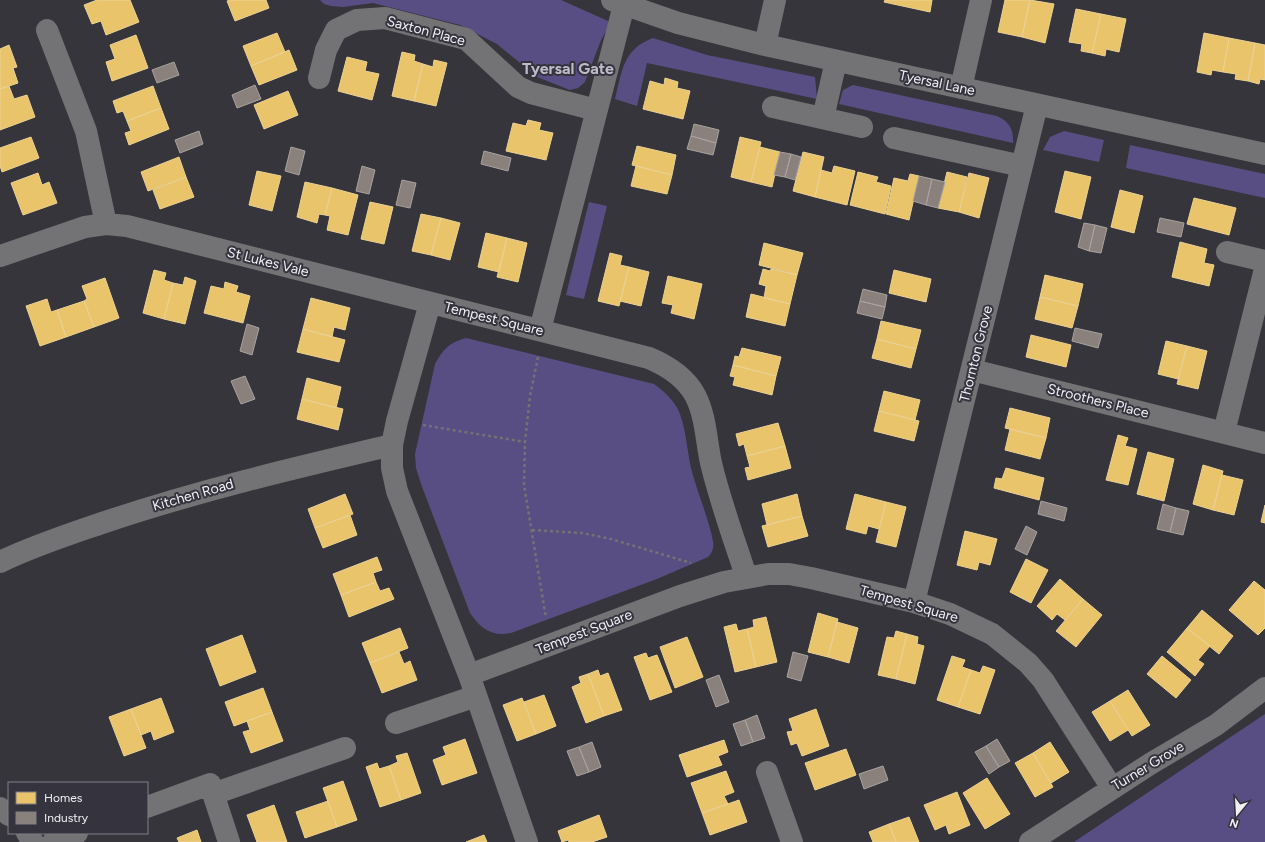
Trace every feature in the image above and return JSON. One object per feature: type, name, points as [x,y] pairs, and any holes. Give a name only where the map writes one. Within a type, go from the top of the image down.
[{"type":"street","points":[[765,45],[775,0]]},
{"type":"street","points":[[961,88],[981,0]]},
{"type":"street","points":[[540,330],[596,110],[616,1]]},
{"type":"street","name":"Tyersal Lane","points":[[616,1],[678,24],[765,45],[1037,106],[1265,154]]},
{"type":"street","name":"Saxton Place","points":[[319,78],[326,50],[336,30],[357,20],[385,18],[466,39],[518,87],[531,93],[596,110]]},
{"type":"street","points":[[47,30],[82,120],[106,224]]},
{"type":"street","points":[[823,118],[836,61]]},
{"type":"street","name":"Thornton Grove","points":[[914,602],[1037,106]]},
{"type":"street","points":[[773,107],[862,127]]},
{"type":"street","points":[[894,138],[1022,166]]},
{"type":"street","name":"St Lukes Vale","points":[[0,256],[85,227],[106,224],[127,226],[430,303]]},
{"type":"street","points":[[1227,252],[1265,261]]},
{"type":"street","points":[[1224,432],[1265,269]]},
{"type":"street","name":"Tempest Square","points":[[527,842],[476,696],[396,491],[392,468],[392,444],[430,303],[649,358],[667,366],[683,378],[695,394],[703,413],[711,464],[746,576]]},
{"type":"street","name":"Stroothers Place","points":[[972,370],[1265,443]]},
{"type":"street","name":"Kitchen Road","points":[[0,562],[33,546],[152,506],[230,484],[392,444]]},
{"type":"street","name":"Tempest Square","points":[[468,676],[551,646],[680,596],[724,582],[746,576],[790,574],[914,602],[950,614],[985,630],[1010,647],[1028,663],[1057,699],[1069,722],[1112,788]]},
{"type":"street","name":"Turner Grove","points":[[1030,842],[1150,764],[1216,725],[1265,688]]},
{"type":"street","points":[[396,723],[476,696]]},
{"type":"street","points":[[213,794],[345,748]]},
{"type":"street","points":[[767,772],[792,842]]},
{"type":"street","points":[[148,807],[210,784],[229,842]]},
{"type":"street","points":[[0,808],[8,814]]},
{"type":"street","points":[[53,842],[74,834]]},
{"type":"path","points":[[540,330],[539,352],[530,396],[525,442],[524,485],[551,646]]},
{"type":"path","points":[[397,421],[525,442]]},
{"type":"path","points":[[532,530],[582,533],[611,539],[694,564],[724,582]]},
{"type":"shaded area","points":[[320,0],[561,0],[608,21],[609,26],[601,40],[585,82],[578,88],[570,90],[537,77],[497,44],[460,25],[373,3],[343,7],[324,4]]},
{"type":"shaded area","points":[[653,38],[707,55],[815,77],[817,99],[647,63],[637,106],[615,99],[625,62],[635,48]]},
{"type":"shaded area","points":[[853,85],[997,116],[1005,120],[1010,126],[1013,134],[1013,143],[839,104],[843,90]]},
{"type":"shaded area","points":[[1064,131],[1104,140],[1099,162],[1043,150],[1050,137]]},
{"type":"shaded area","points":[[1130,145],[1265,174],[1265,198],[1126,168]]},
{"type":"shaded area","points":[[589,202],[607,206],[584,299],[566,295]]},
{"type":"shaded area","points":[[466,338],[654,384],[662,390],[675,405],[682,420],[691,468],[713,541],[713,549],[710,555],[657,579],[511,633],[493,633],[478,623],[470,613],[421,484],[416,468],[415,454],[435,364],[441,354],[451,344]]},
{"type":"shaded area","points":[[1265,714],[1265,842],[1074,842]]},
{"type":"building: Homes","points":[[97,0],[130,0],[139,22],[106,35],[101,21],[92,24],[84,5]]},
{"type":"building: Homes","points":[[266,0],[269,8],[235,21],[227,1]]},
{"type":"building: Homes","points":[[885,0],[932,0],[930,12],[884,2]]},
{"type":"building: Homes","points":[[1005,0],[1030,0],[1022,37],[998,32]]},
{"type":"building: Homes","points":[[1030,0],[1054,4],[1045,43],[1022,37]]},
{"type":"building: Homes","points":[[1076,9],[1101,14],[1092,53],[1081,51],[1082,44],[1069,42]]},
{"type":"building: Homes","points":[[1101,14],[1126,19],[1119,52],[1106,49],[1105,56],[1092,53]]},
{"type":"building: Homes","points":[[277,33],[285,52],[251,66],[243,46]]},
{"type":"building: Homes","points":[[1204,33],[1229,38],[1223,72],[1212,70],[1211,75],[1197,72]]},
{"type":"building: Homes","points":[[136,35],[148,68],[112,81],[106,62],[115,59],[110,45]]},
{"type":"building: Homes","points":[[1229,38],[1255,43],[1248,81],[1235,79],[1236,74],[1223,72]]},
{"type":"building: Homes","points":[[1255,43],[1265,45],[1265,80],[1260,79],[1259,84],[1248,81]]},
{"type":"building: Homes","points":[[9,45],[17,67],[13,68],[18,83],[0,89],[0,49]]},
{"type":"building: Homes","points":[[289,50],[297,70],[259,85],[251,66]]},
{"type":"building: Homes","points":[[402,52],[415,55],[414,61],[423,64],[414,101],[392,96]]},
{"type":"building: Homes","points":[[347,57],[367,62],[365,71],[379,74],[372,100],[338,91]]},
{"type":"building: Homes","points":[[434,60],[447,63],[436,106],[414,101],[423,64],[433,67]]},
{"type":"building: Homes","points":[[665,78],[678,82],[677,88],[690,91],[683,119],[643,109],[650,81],[664,85]]},
{"type":"building: Homes","points":[[9,86],[14,99],[27,95],[35,117],[0,130],[0,89]]},
{"type":"building: Homes","points":[[153,86],[161,108],[127,121],[123,111],[117,113],[113,101]]},
{"type":"building: Homes","points":[[288,91],[298,115],[264,129],[254,105]]},
{"type":"building: Homes","points":[[161,108],[169,129],[129,145],[125,133],[131,131],[127,121]]},
{"type":"building: Homes","points":[[528,120],[541,123],[539,130],[553,133],[546,160],[506,151],[513,123],[526,126]]},
{"type":"building: Homes","points":[[31,137],[39,158],[2,172],[0,166],[0,148]]},
{"type":"building: Homes","points":[[740,137],[761,142],[751,182],[731,177]]},
{"type":"building: Homes","points":[[637,146],[676,155],[672,175],[632,165]]},
{"type":"building: Homes","points":[[760,147],[780,152],[772,187],[751,182]]},
{"type":"building: Homes","points":[[803,152],[824,157],[815,197],[793,191]]},
{"type":"building: Homes","points":[[179,157],[186,177],[148,191],[141,172]]},
{"type":"building: Homes","points":[[636,166],[672,175],[667,194],[631,186]]},
{"type":"building: Homes","points":[[834,166],[855,171],[847,205],[815,197],[821,170],[832,173]]},
{"type":"building: Homes","points":[[257,171],[281,176],[272,211],[249,205]]},
{"type":"building: Homes","points":[[1065,171],[1091,177],[1081,219],[1055,212]]},
{"type":"building: Homes","points":[[858,172],[878,177],[876,182],[891,186],[885,214],[850,205]]},
{"type":"building: Homes","points":[[947,172],[967,177],[959,212],[938,208]]},
{"type":"building: Homes","points":[[38,173],[42,185],[49,182],[57,203],[23,215],[11,183]]},
{"type":"building: Homes","points":[[969,173],[989,178],[979,218],[959,212]]},
{"type":"building: Homes","points":[[910,174],[919,176],[909,220],[886,214],[894,178],[908,181]]},
{"type":"building: Homes","points":[[186,177],[194,197],[160,209],[153,190]]},
{"type":"building: Homes","points":[[305,182],[332,188],[325,215],[319,214],[317,223],[297,217]]},
{"type":"building: Homes","points":[[332,188],[358,195],[348,235],[327,230],[330,216],[325,215]]},
{"type":"building: Homes","points":[[1120,190],[1143,196],[1134,233],[1111,227]]},
{"type":"building: Homes","points":[[1194,198],[1236,208],[1229,235],[1187,224]]},
{"type":"building: Homes","points":[[370,202],[393,207],[384,244],[361,239]]},
{"type":"building: Homes","points":[[421,214],[441,218],[431,255],[412,251]]},
{"type":"building: Homes","points":[[441,218],[460,223],[450,260],[431,255]]},
{"type":"building: Homes","points":[[486,233],[507,238],[499,272],[478,267]]},
{"type":"building: Homes","points":[[507,238],[527,243],[518,282],[497,277]]},
{"type":"building: Homes","points":[[1180,242],[1207,249],[1204,263],[1214,265],[1209,286],[1172,277]]},
{"type":"building: Homes","points":[[764,243],[803,253],[797,275],[759,265]]},
{"type":"building: Homes","points":[[610,253],[622,256],[620,265],[629,267],[619,306],[598,301]]},
{"type":"building: Homes","points":[[629,267],[649,272],[641,306],[620,301]]},
{"type":"building: Homes","points":[[763,269],[770,271],[771,269],[797,275],[790,304],[764,298],[766,286],[759,284]]},
{"type":"building: Homes","points":[[154,270],[166,273],[164,280],[173,283],[164,319],[143,313]]},
{"type":"building: Homes","points":[[894,270],[931,279],[926,302],[889,293]]},
{"type":"building: Homes","points":[[1045,275],[1083,284],[1078,306],[1040,297]]},
{"type":"building: Homes","points":[[668,276],[702,284],[694,319],[671,313],[673,305],[662,303]]},
{"type":"building: Homes","points":[[185,277],[196,281],[185,324],[164,319],[173,283],[183,285]]},
{"type":"building: Homes","points":[[105,278],[119,318],[94,327],[84,301],[87,299],[82,286]]},
{"type":"building: Homes","points":[[225,282],[238,286],[236,292],[250,296],[243,323],[204,313],[211,286],[224,289]]},
{"type":"building: Homes","points":[[751,294],[790,304],[785,326],[746,317]]},
{"type":"building: Homes","points":[[1040,297],[1078,306],[1072,328],[1035,319]]},
{"type":"building: Homes","points":[[311,298],[350,308],[345,330],[334,327],[332,337],[303,329]]},
{"type":"building: Homes","points":[[47,299],[51,312],[57,310],[66,337],[40,346],[26,306]]},
{"type":"building: Homes","points":[[84,301],[94,327],[66,337],[57,310]]},
{"type":"building: Homes","points":[[881,321],[921,330],[916,349],[877,339]]},
{"type":"building: Homes","points":[[303,329],[345,340],[339,362],[297,352]]},
{"type":"building: Homes","points":[[1031,335],[1071,345],[1066,367],[1026,357]]},
{"type":"building: Homes","points":[[877,339],[916,349],[911,368],[872,358]]},
{"type":"building: Homes","points":[[1166,341],[1187,346],[1178,379],[1158,374]]},
{"type":"building: Homes","points":[[1187,346],[1207,351],[1198,389],[1177,384]]},
{"type":"building: Homes","points":[[742,348],[781,357],[776,376],[733,365],[735,356],[739,357]]},
{"type":"building: Homes","points":[[733,365],[776,376],[772,395],[733,385],[735,377],[730,376]]},
{"type":"building: Homes","points":[[307,378],[341,387],[336,408],[302,399]]},
{"type":"building: Homes","points":[[884,391],[920,400],[915,420],[879,411]]},
{"type":"building: Homes","points":[[302,399],[343,409],[338,430],[297,419]]},
{"type":"building: Homes","points":[[1010,408],[1050,418],[1046,438],[1005,428]]},
{"type":"building: Homes","points":[[879,411],[919,421],[914,441],[874,431]]},
{"type":"building: Homes","points":[[778,423],[785,446],[747,456],[744,444],[739,446],[736,434]]},
{"type":"building: Homes","points":[[1010,429],[1046,438],[1040,459],[1005,450]]},
{"type":"building: Homes","points":[[1118,435],[1128,438],[1125,446],[1137,449],[1128,485],[1106,480]]},
{"type":"building: Homes","points":[[785,446],[791,468],[748,480],[745,468],[750,467],[747,456]]},
{"type":"building: Homes","points":[[1148,452],[1174,459],[1164,501],[1137,494]]},
{"type":"building: Homes","points":[[1203,465],[1223,471],[1213,510],[1193,504]]},
{"type":"building: Homes","points":[[1006,468],[1044,478],[1039,500],[994,488],[996,478],[1002,479]]},
{"type":"building: Homes","points":[[1222,475],[1243,480],[1234,515],[1213,510]]},
{"type":"building: Homes","points":[[345,494],[353,514],[315,528],[308,509]]},
{"type":"building: Homes","points":[[797,494],[802,516],[767,525],[762,504]]},
{"type":"building: Homes","points":[[855,494],[886,502],[879,529],[868,526],[866,534],[846,529]]},
{"type":"building: Homes","points":[[886,502],[906,507],[896,547],[876,542]]},
{"type":"building: Homes","points":[[1265,505],[1265,523],[1261,522]]},
{"type":"building: Homes","points":[[350,515],[357,535],[323,548],[315,528]]},
{"type":"building: Homes","points":[[802,516],[808,536],[768,547],[762,526]]},
{"type":"building: Homes","points":[[965,531],[997,539],[990,565],[979,562],[977,570],[957,565]]},
{"type":"building: Homes","points":[[377,557],[382,570],[373,573],[376,582],[341,595],[333,574]]},
{"type":"building: Homes","points":[[1026,559],[1048,570],[1031,603],[1010,592]]},
{"type":"building: Homes","points":[[1060,579],[1083,599],[1065,620],[1057,614],[1052,620],[1037,606]]},
{"type":"building: Homes","points":[[1254,581],[1265,590],[1265,628],[1258,635],[1229,610]]},
{"type":"building: Homes","points":[[376,582],[380,591],[389,588],[394,599],[349,617],[341,595]]},
{"type":"building: Homes","points":[[1083,599],[1102,615],[1076,647],[1056,631]]},
{"type":"building: Homes","points":[[1202,610],[1233,636],[1219,654],[1187,628]]},
{"type":"building: Homes","points":[[818,613],[838,619],[828,657],[808,652]]},
{"type":"building: Homes","points":[[766,617],[777,662],[756,667],[747,629],[754,627],[753,620]]},
{"type":"building: Homes","points":[[837,622],[858,628],[849,663],[828,657]]},
{"type":"building: Homes","points":[[736,624],[738,631],[747,629],[756,667],[735,672],[724,627]]},
{"type":"building: Homes","points":[[400,628],[408,648],[370,663],[362,643]]},
{"type":"building: Homes","points":[[1187,628],[1210,646],[1198,660],[1204,664],[1195,676],[1167,652]]},
{"type":"building: Homes","points":[[896,631],[907,634],[896,679],[878,675],[887,637],[894,638]]},
{"type":"building: Homes","points":[[907,634],[918,637],[917,644],[924,646],[915,684],[896,679]]},
{"type":"building: Homes","points":[[242,635],[256,672],[220,686],[206,649]]},
{"type":"building: Homes","points":[[687,637],[703,677],[675,688],[660,647]]},
{"type":"building: Homes","points":[[399,652],[404,664],[410,661],[417,680],[382,693],[370,663]]},
{"type":"building: Homes","points":[[646,653],[648,658],[657,655],[672,692],[650,700],[634,657]]},
{"type":"building: Homes","points":[[952,656],[965,660],[962,667],[971,670],[958,707],[937,700]]},
{"type":"building: Homes","points":[[1162,656],[1191,680],[1176,698],[1147,674]]},
{"type":"building: Homes","points":[[983,666],[995,670],[980,714],[958,707],[971,670],[980,673]]},
{"type":"building: Homes","points":[[598,670],[600,676],[608,673],[622,710],[604,716],[588,674]]},
{"type":"building: Homes","points":[[588,674],[604,716],[586,723],[572,687],[581,683],[579,677]]},
{"type":"building: Homes","points":[[263,688],[272,712],[234,726],[225,702]]},
{"type":"building: Homes","points":[[1128,690],[1150,725],[1132,736],[1110,701]]},
{"type":"building: Homes","points":[[544,695],[556,726],[536,734],[524,702]]},
{"type":"building: Homes","points":[[161,698],[174,732],[154,740],[151,731],[141,735],[131,709]]},
{"type":"building: Homes","points":[[522,698],[536,734],[517,741],[503,705]]},
{"type":"building: Homes","points":[[1110,701],[1128,730],[1110,741],[1092,712]]},
{"type":"building: Homes","points":[[131,709],[146,748],[124,756],[109,717]]},
{"type":"building: Homes","points":[[816,709],[829,746],[802,756],[797,743],[791,745],[787,732],[793,731],[789,719]]},
{"type":"building: Homes","points":[[272,712],[283,741],[251,753],[243,732],[250,730],[247,721]]},
{"type":"building: Homes","points":[[465,739],[477,773],[442,785],[433,760],[446,755],[443,747]]},
{"type":"building: Homes","points":[[724,740],[728,752],[718,756],[722,765],[687,777],[679,755]]},
{"type":"building: Homes","points":[[1050,742],[1069,772],[1051,783],[1033,753]]},
{"type":"building: Homes","points":[[846,749],[856,775],[815,790],[805,763]]},
{"type":"building: Homes","points":[[407,753],[421,793],[401,800],[389,766],[398,762],[396,756]]},
{"type":"building: Homes","points":[[1033,753],[1053,787],[1035,797],[1015,763]]},
{"type":"building: Homes","points":[[377,763],[379,769],[389,766],[401,800],[380,807],[366,767]]},
{"type":"building: Homes","points":[[726,771],[734,792],[724,796],[728,804],[702,813],[691,783]]},
{"type":"building: Homes","points":[[987,778],[1010,814],[985,829],[963,793]]},
{"type":"building: Homes","points":[[343,781],[357,820],[337,827],[323,788]]},
{"type":"building: Homes","points":[[957,792],[970,825],[949,834],[946,825],[935,830],[924,805]]},
{"type":"building: Homes","points":[[739,800],[747,822],[710,835],[702,813]]},
{"type":"building: Homes","points":[[328,801],[337,827],[305,838],[296,812]]},
{"type":"building: Homes","points":[[274,805],[287,842],[257,842],[247,815]]},
{"type":"building: Homes","points":[[599,815],[607,837],[592,842],[569,842],[568,840],[562,842],[558,831]]},
{"type":"building: Homes","points":[[909,817],[919,842],[896,842],[889,824]]},
{"type":"building: Homes","points":[[889,824],[896,842],[873,842],[869,832]]},
{"type":"building: Homes","points":[[197,830],[201,842],[179,842],[177,838]]},
{"type":"building: Homes","points":[[484,835],[487,842],[466,842]]},
{"type":"building: Industry","points":[[174,62],[179,75],[157,83],[152,70]]},
{"type":"building: Industry","points":[[255,85],[261,99],[237,108],[232,95]]},
{"type":"building: Industry","points":[[694,124],[719,130],[716,143],[691,136]]},
{"type":"building: Industry","points":[[199,131],[203,144],[180,153],[175,140]]},
{"type":"building: Industry","points":[[691,136],[716,143],[713,155],[687,149]]},
{"type":"building: Industry","points":[[291,147],[305,151],[299,175],[285,171]]},
{"type":"building: Industry","points":[[484,151],[511,158],[508,171],[481,164]]},
{"type":"building: Industry","points":[[780,152],[791,154],[785,177],[774,175]]},
{"type":"building: Industry","points":[[791,154],[801,157],[795,180],[785,177]]},
{"type":"building: Industry","points":[[362,166],[375,170],[369,194],[356,191]]},
{"type":"building: Industry","points":[[919,176],[932,179],[926,205],[913,201]]},
{"type":"building: Industry","points":[[932,179],[945,182],[938,208],[926,205]]},
{"type":"building: Industry","points":[[402,180],[416,183],[410,208],[396,205]]},
{"type":"building: Industry","points":[[1160,218],[1184,223],[1181,237],[1157,232]]},
{"type":"building: Industry","points":[[1084,223],[1095,225],[1089,251],[1078,247]]},
{"type":"building: Industry","points":[[1095,225],[1107,228],[1101,253],[1089,251]]},
{"type":"building: Industry","points":[[863,289],[887,295],[885,307],[860,301]]},
{"type":"building: Industry","points":[[860,301],[885,307],[882,319],[857,313]]},
{"type":"building: Industry","points":[[247,324],[259,328],[252,355],[240,351]]},
{"type":"building: Industry","points":[[1075,328],[1102,334],[1098,348],[1072,341]]},
{"type":"building: Industry","points":[[245,376],[255,399],[241,404],[231,381]]},
{"type":"building: Industry","points":[[1041,501],[1067,508],[1064,521],[1038,514]]},
{"type":"building: Industry","points":[[1163,504],[1176,508],[1170,532],[1157,529]]},
{"type":"building: Industry","points":[[1176,508],[1189,511],[1183,535],[1170,532]]},
{"type":"building: Industry","points":[[1026,526],[1037,532],[1027,555],[1015,549]]},
{"type":"building: Industry","points":[[793,652],[808,656],[801,681],[787,677]]},
{"type":"building: Industry","points":[[719,675],[729,702],[716,707],[706,680]]},
{"type":"building: Industry","points":[[757,715],[765,738],[753,742],[745,720]]},
{"type":"building: Industry","points":[[745,720],[753,742],[741,746],[733,724]]},
{"type":"building: Industry","points":[[997,739],[1010,761],[999,767],[986,746]]},
{"type":"building: Industry","points":[[592,742],[601,767],[589,772],[579,747]]},
{"type":"building: Industry","points":[[986,746],[999,767],[989,774],[975,752]]},
{"type":"building: Industry","points":[[579,747],[589,772],[577,776],[567,751]]},
{"type":"building: Industry","points":[[883,766],[888,780],[864,789],[859,774]]},
{"type":"district","name":"Tyersal Gate","points":[[568,68]]}]
